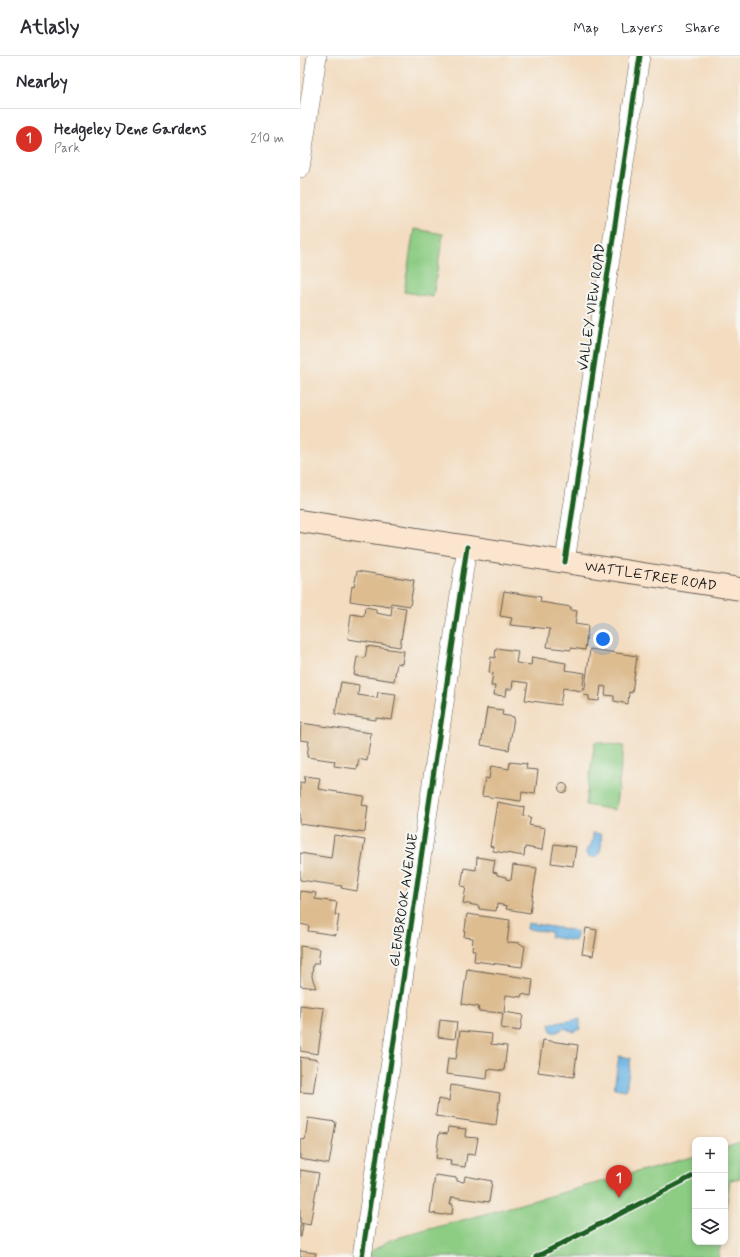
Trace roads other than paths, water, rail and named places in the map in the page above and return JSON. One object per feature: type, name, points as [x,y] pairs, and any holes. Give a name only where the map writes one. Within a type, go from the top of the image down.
[{"type":"main road","name":"WATTLETREE ROAD","points":[[300,521],[740,589]]},
{"type":"street","points":[[300,168],[317,56]]},
{"type":"street","name":"VALLEY VIEW ROAD","points":[[565,562],[640,56]]},
{"type":"street","name":"GLENBROOK AVENUE","points":[[362,1257],[468,547]]},
{"type":"water","points":[[593,833],[601,834],[600,850],[595,858],[588,856],[587,852],[592,841]]},
{"type":"water","points":[[528,923],[577,931],[575,941],[550,937],[551,932],[527,929]]},
{"type":"water","points":[[580,1019],[580,1029],[574,1032],[564,1028],[558,1032],[553,1032],[551,1031],[549,1024]]},
{"type":"water","points":[[619,1056],[631,1058],[626,1090],[614,1088]]},
{"type":"place","name":"Hedgeley Dene Gardens","points":[[619,1198]]}]
